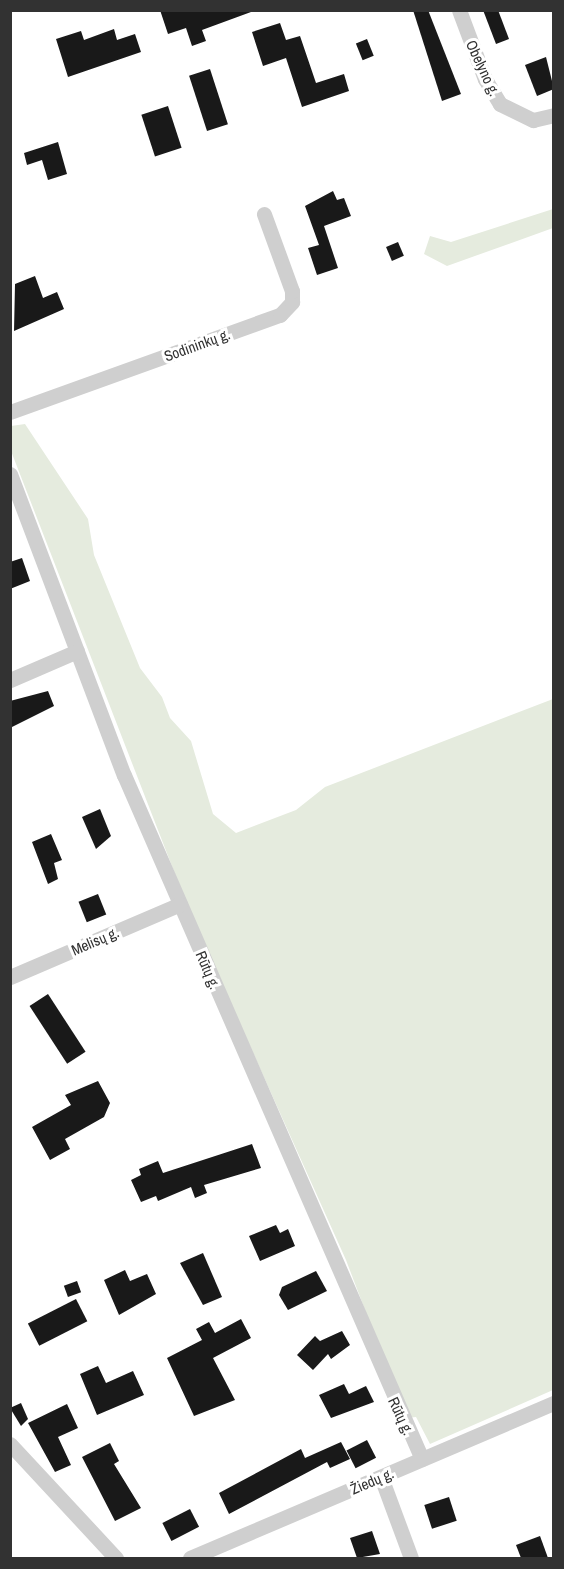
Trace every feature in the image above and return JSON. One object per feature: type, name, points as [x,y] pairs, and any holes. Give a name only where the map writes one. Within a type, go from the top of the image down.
[{"type":"street","name":"Obelyno g.","points":[[459,10],[485,79],[500,104],[533,120],[554,115]]},
{"type":"street","name":"Sodininkų g.","points":[[10,412],[280,315],[292,302],[292,291],[264,214]]},
{"type":"street","name":"Rūtų g.","points":[[12,480],[77,651],[180,904],[422,1459]]},
{"type":"street","points":[[10,680],[77,651]]},
{"type":"street","name":"Melisų g.","points":[[10,977],[180,904]]},
{"type":"street","name":"Žiedų g.","points":[[190,1558],[554,1403]]},
{"type":"street","points":[[10,1444],[116,1558]]},
{"type":"street","points":[[381,1477],[411,1558]]},
{"type":"shaded area","points":[[553,209],[553,228],[447,266],[424,254],[430,236],[451,242]]},
{"type":"shaded area","points":[[25,424],[88,519],[94,555],[140,668],[162,697],[170,718],[191,741],[213,814],[236,833],[296,810],[325,787],[553,699],[553,1390],[430,1444],[416,1417],[406,1418],[346,1260],[189,910],[11,451],[11,426]]},
{"type":"building","points":[[160,10],[250,10],[251,12],[202,30],[206,41],[192,46],[186,28],[168,34]]},
{"type":"building","points":[[413,10],[428,10],[461,94],[442,101]]},
{"type":"building","points":[[483,10],[498,10],[509,39],[496,44]]},
{"type":"building","points":[[280,23],[286,40],[300,36],[316,83],[344,74],[349,91],[302,107],[286,58],[263,66],[252,32]]},
{"type":"building","points":[[114,29],[117,40],[135,34],[141,52],[68,77],[56,39],[81,31],[84,40]]},
{"type":"building","points":[[367,39],[374,56],[363,60],[356,43]]},
{"type":"building","points":[[546,57],[554,89],[537,96],[525,65]]},
{"type":"building","points":[[210,69],[228,124],[207,131],[189,76]]},
{"type":"building","points":[[168,106],[182,148],[155,156],[141,115]]},
{"type":"building","points":[[58,142],[67,174],[48,180],[42,160],[27,165],[24,153]]},
{"type":"building","points":[[333,191],[337,200],[344,198],[351,216],[324,226],[338,268],[317,275],[308,248],[319,245],[305,206]]},
{"type":"building","points":[[398,242],[404,256],[392,261],[386,247]]},
{"type":"building","points":[[35,276],[43,298],[57,292],[64,309],[14,331],[15,284]]},
{"type":"building","points":[[22,558],[30,581],[10,589],[10,562]]},
{"type":"building","points":[[48,691],[54,706],[10,728],[10,701]]},
{"type":"building","points":[[100,809],[111,836],[96,849],[82,817]]},
{"type":"building","points":[[51,834],[62,860],[54,863],[58,879],[48,884],[32,842]]},
{"type":"building","points":[[98,894],[106,914],[87,922],[79,902]]},
{"type":"building","points":[[48,994],[86,1052],[67,1064],[30,1006]]},
{"type":"building","points":[[98,1081],[110,1103],[104,1117],[65,1139],[70,1149],[50,1160],[32,1127],[71,1105],[65,1095]]},
{"type":"building","points":[[252,1144],[261,1168],[204,1185],[207,1193],[195,1198],[191,1187],[158,1201],[156,1196],[141,1202],[131,1180],[141,1175],[139,1169],[158,1161],[163,1173]]},
{"type":"building","points":[[276,1225],[280,1233],[288,1229],[295,1246],[260,1261],[249,1236]]},
{"type":"building","points":[[203,1253],[222,1297],[203,1305],[180,1263]]},
{"type":"building","points":[[125,1270],[130,1281],[147,1274],[156,1294],[119,1315],[104,1280]]},
{"type":"building","points":[[316,1271],[327,1291],[288,1310],[279,1295],[282,1287]]},
{"type":"building","points":[[77,1281],[81,1292],[68,1297],[64,1286]]},
{"type":"building","points":[[76,1299],[87,1321],[39,1346],[28,1324]]},
{"type":"building","points":[[241,1319],[251,1338],[213,1358],[235,1400],[194,1416],[167,1358],[202,1340],[196,1329],[209,1322],[215,1333]]},
{"type":"building","points":[[342,1331],[350,1345],[331,1359],[328,1354],[313,1370],[297,1355],[315,1336],[320,1341]]},
{"type":"building","points":[[98,1366],[106,1383],[133,1371],[144,1395],[97,1415],[80,1374]]},
{"type":"building","points":[[344,1384],[349,1394],[366,1386],[374,1402],[331,1418],[319,1395]]},
{"type":"building","points":[[21,1403],[28,1419],[21,1426],[10,1408]]},
{"type":"building","points":[[67,1404],[78,1428],[58,1437],[71,1465],[55,1472],[28,1423]]},
{"type":"building","points":[[367,1440],[376,1458],[356,1468],[347,1450]]},
{"type":"building","points":[[341,1442],[350,1459],[330,1468],[327,1462],[229,1514],[219,1493],[301,1449],[305,1458]]},
{"type":"building","points":[[110,1443],[119,1461],[114,1464],[141,1508],[115,1521],[82,1457]]},
{"type":"building","points":[[449,1497],[457,1521],[432,1529],[424,1505]]},
{"type":"building","points":[[190,1509],[199,1527],[171,1541],[162,1523]]},
{"type":"building","points":[[372,1531],[380,1554],[357,1558],[350,1538]]},
{"type":"building","points":[[540,1536],[548,1558],[521,1558],[516,1545]]}]
